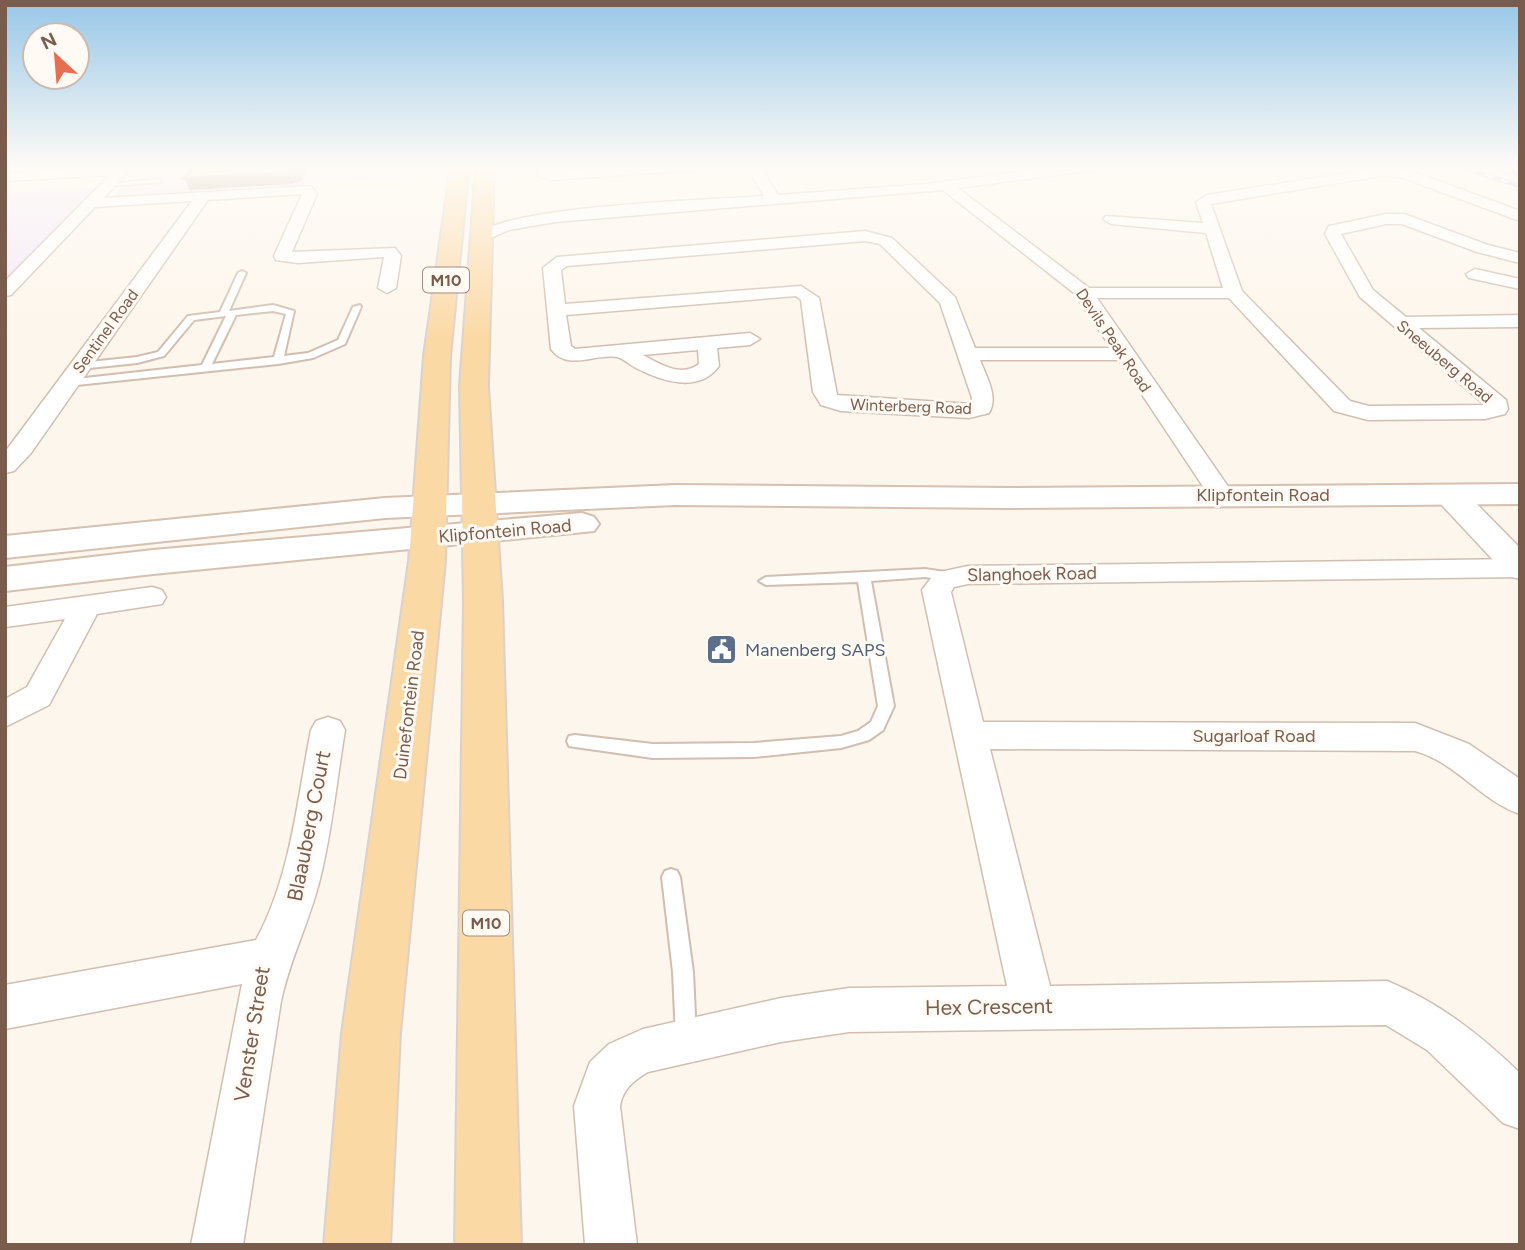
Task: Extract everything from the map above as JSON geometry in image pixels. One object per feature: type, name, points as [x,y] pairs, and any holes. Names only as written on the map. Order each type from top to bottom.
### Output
[{"type":"main road","name":"Duinefontein Road","points":[[357,1245],[371,1033],[428,522],[437,356],[453,223]]},
{"type":"main road","name":"M10","points":[[483,223],[474,386],[483,601],[488,1245]]},
{"type":"main road","name":"Klipfontein Road","points":[[5,579],[153,562],[428,522],[478,518],[1007,498],[1520,494]]},
{"type":"main road","name":"Klipfontein Road","points":[[5,547],[238,521],[428,522]]},
{"type":"street","points":[[5,291],[71,223]]},
{"type":"street","name":"Sentinel Road","points":[[5,466],[23,448],[183,223]]},
{"type":"street","points":[[295,223],[282,256],[298,258],[389,252],[393,256],[387,288]]},
{"type":"street","points":[[482,237],[505,226],[520,223]]},
{"type":"street","points":[[663,223],[669,239]]},
{"type":"street","name":"Devils Peak Road","points":[[994,223],[1084,293],[1221,495]]},
{"type":"street","points":[[1155,223],[1212,229]]},
{"type":"street","name":"Sneeuberg Road","points":[[1210,223],[1234,293],[1337,401],[1348,409],[1368,414],[1485,412],[1497,409],[1494,400],[1366,293],[1334,234],[1335,229],[1364,223]]},
{"type":"street","name":"Sneeuberg Road","points":[[1415,223],[1483,249],[1520,258]]},
{"type":"street","name":"Winterberg Road","points":[[878,237],[943,294],[969,354],[983,405],[978,409],[841,404],[829,400],[824,392],[810,298],[801,291],[785,289],[556,310],[552,268],[558,263],[669,239],[878,237]]},
{"type":"street","points":[[1475,274],[1520,284]]},
{"type":"street","points":[[1084,293],[1234,293]]},
{"type":"street","points":[[556,310],[560,345],[566,354],[750,339]]},
{"type":"street","points":[[1401,323],[1520,321]]},
{"type":"street","points":[[622,351],[662,373],[692,376],[709,366],[707,343]]},
{"type":"street","points":[[969,354],[1124,354]]},
{"type":"street","points":[[1450,495],[1520,568]]},
{"type":"street","name":"Slanghoek Road","points":[[1033,1006],[936,590],[952,577],[1118,572],[1520,568]]},
{"type":"street","points":[[5,617],[152,597]]},
{"type":"street","points":[[5,714],[38,696],[87,606]]},
{"type":"street","name":"Blaauberg Court","points":[[269,958],[290,917],[302,875],[328,730]]},
{"type":"street","name":"Sugarloaf Road","points":[[970,735],[1415,737],[1435,741],[1453,751],[1520,799]]},
{"type":"street","name":"Venster Street","points":[[5,1007],[269,958],[217,1245]]},
{"type":"street","name":"Hex Crescent","points":[[611,1245],[597,1106],[599,1087],[609,1071],[624,1059],[643,1051],[780,1020],[849,1010],[1387,1003],[1412,1012],[1454,1041],[1520,1106]]},
{"type":"lane","points":[[204,370],[242,273]]},
{"type":"lane","points":[[67,383],[204,370],[310,356],[336,346],[347,334],[357,307]]},
{"type":"lane","points":[[80,366],[153,357],[166,351],[185,321],[228,312],[290,310],[291,316],[278,361]]},
{"type":"lane","points":[[153,357],[155,374]]},
{"type":"lane","points":[[766,581],[925,573],[952,577]]},
{"type":"lane","points":[[575,741],[653,751],[729,750],[841,742],[863,736],[877,726],[886,706],[864,577]]},
{"type":"lane","points":[[671,877],[683,971],[686,1042]]},
{"type":"shaded area","points":[[5,223],[62,223],[5,280]]},
{"type":"place","name":"Manenberg SAPS","points":[[722,650]]}]
